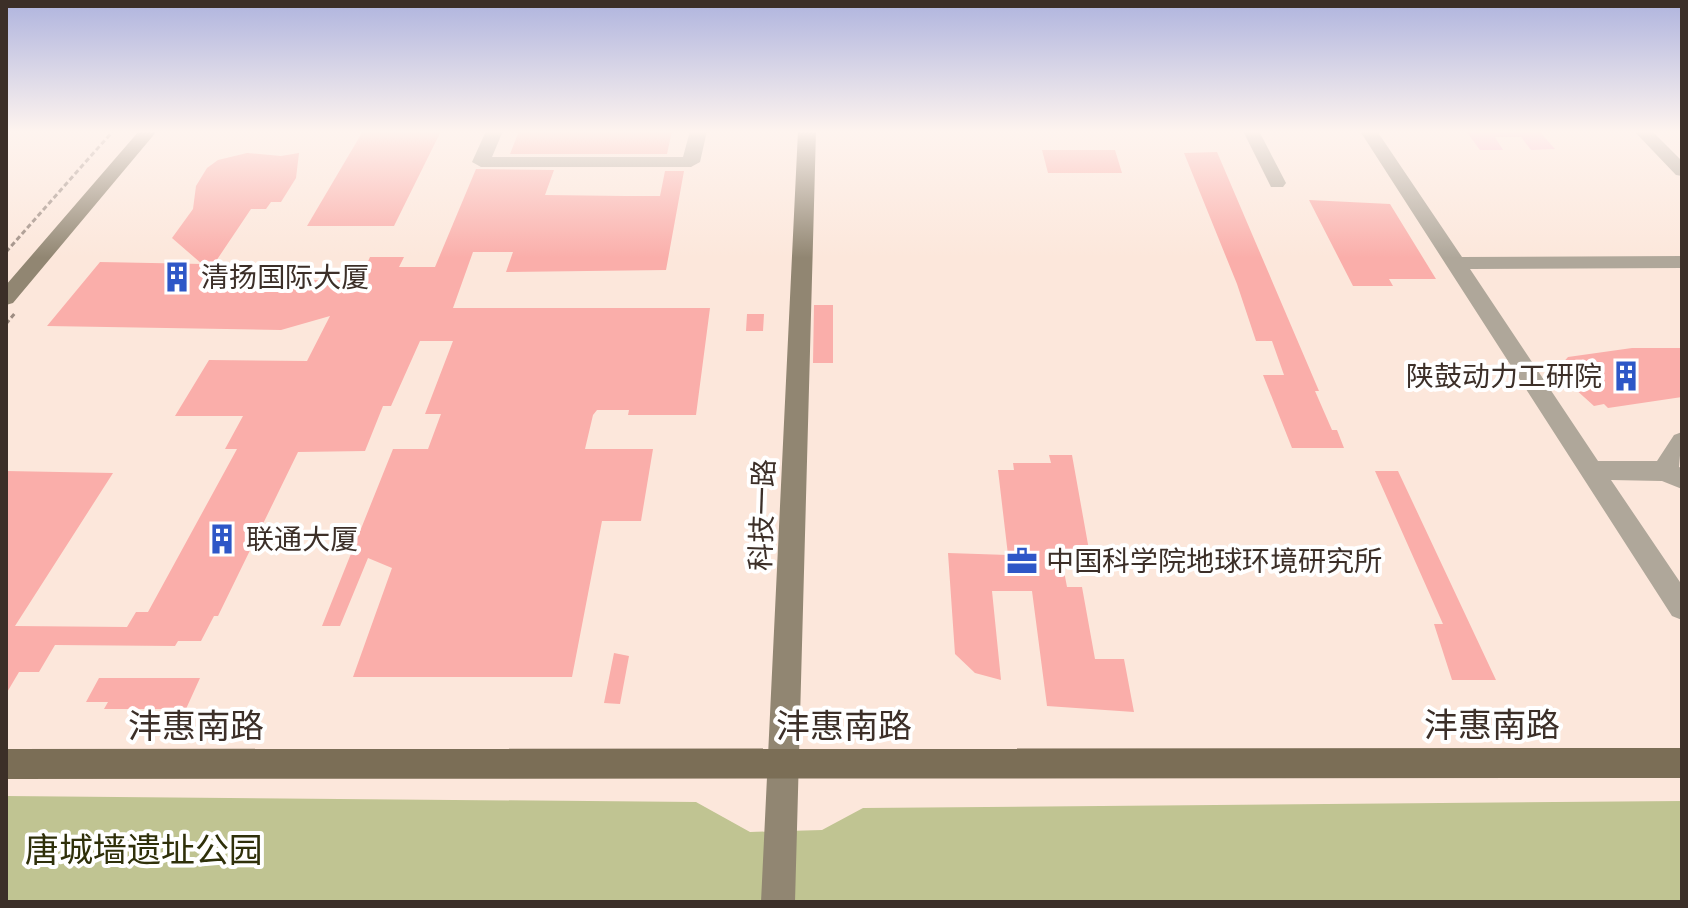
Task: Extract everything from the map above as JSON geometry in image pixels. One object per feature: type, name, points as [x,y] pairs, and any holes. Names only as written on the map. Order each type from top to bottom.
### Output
[{"type":"main road","name":"沣惠南路","points":[[10,764],[1682,763]]},
{"type":"street","points":[[6,275],[94,173]]},
{"type":"street","points":[[6,298],[112,173]]},
{"type":"street","name":"科技一路","points":[[778,902],[805,173]]},
{"type":"street","points":[[1272,173],[1277,183]]},
{"type":"street","points":[[1397,173],[1682,608]]},
{"type":"street","points":[[1457,263],[1682,262]]},
{"type":"street","points":[[1592,470],[1673,475],[1682,441]]},
{"type":"path","points":[[6,252],[76,173]]},
{"type":"green space","name":"唐城墙遗址公园","points":[[6,796],[696,802],[750,832],[822,830],[863,808],[1682,801],[1682,902],[6,902]]},
{"type":"building","points":[[204,173],[297,173],[281,202],[271,202],[266,209],[251,209],[210,270],[214,270],[212,273],[268,274],[265,280],[352,280],[370,257],[404,257],[399,267],[435,267],[474,173],[553,173],[545,195],[660,196],[665,173],[684,173],[666,270],[506,272],[513,252],[473,252],[453,308],[710,308],[696,415],[628,415],[629,410],[597,410],[593,415],[585,449],[653,449],[641,521],[602,521],[572,677],[353,677],[392,568],[368,558],[340,626],[322,626],[393,449],[428,449],[441,414],[425,414],[453,341],[420,341],[391,406],[383,406],[365,451],[298,452],[218,616],[214,616],[201,641],[178,641],[175,646],[55,645],[39,672],[19,672],[6,694],[6,471],[113,473],[15,626],[127,627],[136,612],[148,612],[237,449],[225,449],[243,416],[175,416],[209,360],[307,361],[330,316],[281,330],[47,326],[100,262],[202,264],[172,238],[193,209],[196,186]]},
{"type":"building","points":[[338,173],[420,173],[394,226],[307,226]]},
{"type":"building","points":[[1192,173],[1226,173],[1319,391],[1315,391],[1332,430],[1337,430],[1344,448],[1292,448],[1263,375],[1284,375],[1272,341],[1256,341],[1237,284]]},
{"type":"building","points":[[1309,200],[1390,204],[1436,279],[1389,279],[1393,286],[1353,286]]},
{"type":"building","points":[[814,305],[833,305],[833,363],[813,363]]},
{"type":"building","points":[[747,314],[764,314],[763,331],[746,331]]},
{"type":"building","name":"陕鼓动力工研院","points":[[1632,348],[1682,348],[1682,397],[1608,408],[1604,404],[1594,406],[1574,388],[1580,386],[1560,366],[1568,357]]},
{"type":"building","points":[[1049,455],[1072,455],[1089,550],[1060,550],[1067,587],[1082,587],[1095,659],[1124,659],[1134,712],[1047,706],[1032,591],[992,591],[1001,680],[975,673],[955,654],[948,553],[1008,555],[998,470],[1014,470],[1013,463],[1051,463]]},
{"type":"building","points":[[1375,471],[1398,471],[1496,680],[1452,680],[1434,624],[1443,624]]},
{"type":"building","points":[[614,653],[629,656],[620,704],[604,703]]},
{"type":"building","points":[[99,678],[200,678],[186,709],[104,709],[108,702],[86,702]]},
{"type":"place","name":"清扬国际大厦","points":[[177,277]]},
{"type":"place","name":"陕鼓动力工研院","points":[[1626,376]]},
{"type":"place","name":"联通大厦","points":[[222,539]]},
{"type":"place","name":"中国科学院地球环境研究所","points":[[1022,561]]}]
